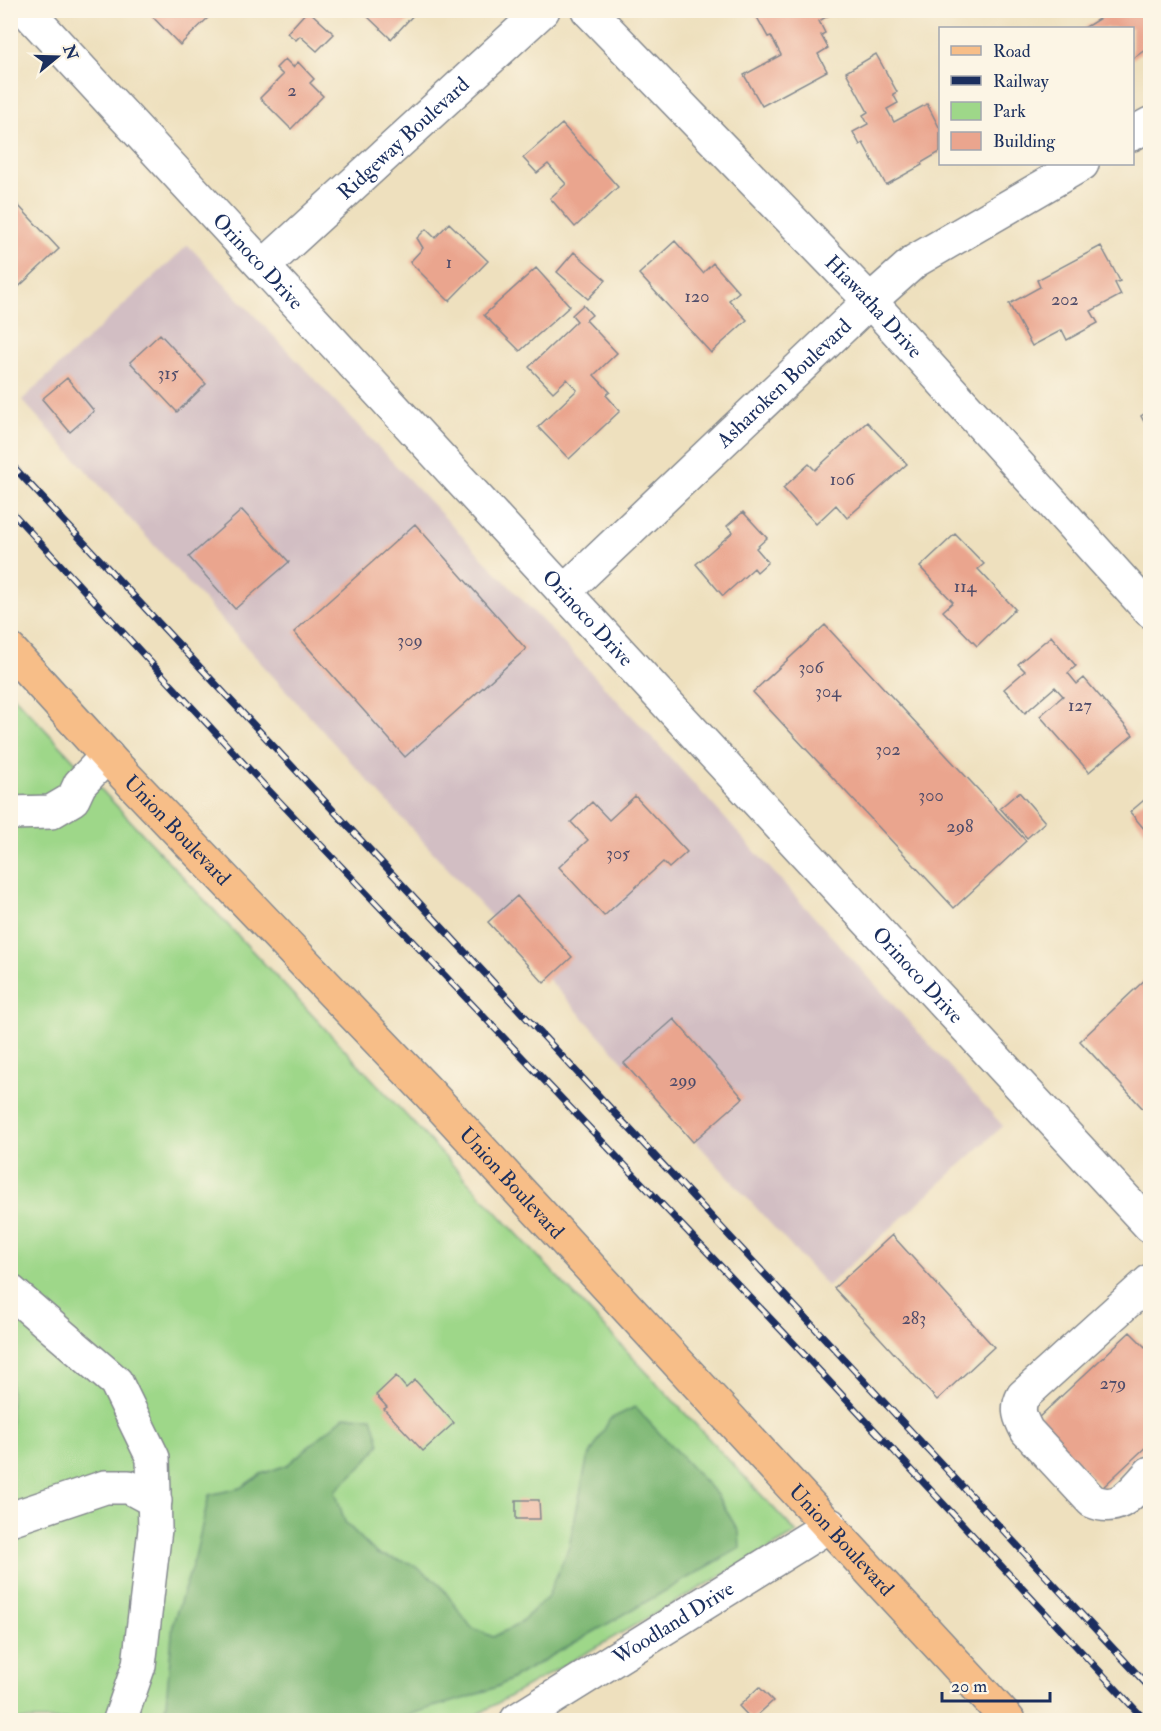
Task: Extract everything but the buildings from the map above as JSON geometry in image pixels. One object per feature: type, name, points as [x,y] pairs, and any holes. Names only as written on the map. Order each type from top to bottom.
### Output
[{"type":"main road","name":"Union Boulevard","points":[[10,650],[107,756],[428,1091],[1008,1720]]},
{"type":"street","name":"Orinoco Drive","points":[[26,10],[1150,1226]]},
{"type":"street","name":"Ridgeway Boulevard","points":[[264,266],[543,10]]},
{"type":"street","name":"Hiawatha Drive","points":[[588,10],[870,301],[1148,603]]},
{"type":"street","points":[[1134,133],[1150,124]]},
{"type":"street","name":"Asharoken Boulevard","points":[[565,591],[915,261],[1080,165]]},
{"type":"street","points":[[10,813],[51,812],[73,799],[80,784],[107,756]]},
{"type":"street","points":[[1150,1281],[1023,1396],[1018,1405],[1019,1417],[1027,1431],[1092,1501],[1101,1505],[1122,1502],[1150,1473]]},
{"type":"street","points":[[10,1292],[116,1383],[153,1458],[155,1529],[139,1665],[120,1720]]},
{"type":"street","points":[[10,1519],[105,1487],[129,1487],[154,1501]]},
{"type":"street","name":"Woodland Drive","points":[[525,1719],[830,1526]]},
{"type":"shaded area","points":[[188,245],[647,732],[1003,1126],[827,1286],[22,400]]},
{"type":"green space","points":[[10,692],[797,1533],[468,1720],[11,1720]]},
{"type":"green space","points":[[635,1407],[717,1495],[739,1532],[740,1548],[499,1686],[394,1720],[161,1720],[166,1704],[173,1623],[195,1557],[209,1495],[240,1488],[261,1474],[287,1465],[345,1416],[372,1417],[380,1444],[363,1465],[335,1491],[345,1522],[377,1554],[410,1563],[438,1582],[471,1627],[493,1637],[517,1625],[547,1598],[569,1547],[587,1460],[610,1419]]},
{"type":"railway","points":[[10,463],[1150,1688]]},
{"type":"railway","points":[[10,510],[261,782],[785,1334],[1145,1720]]}]
